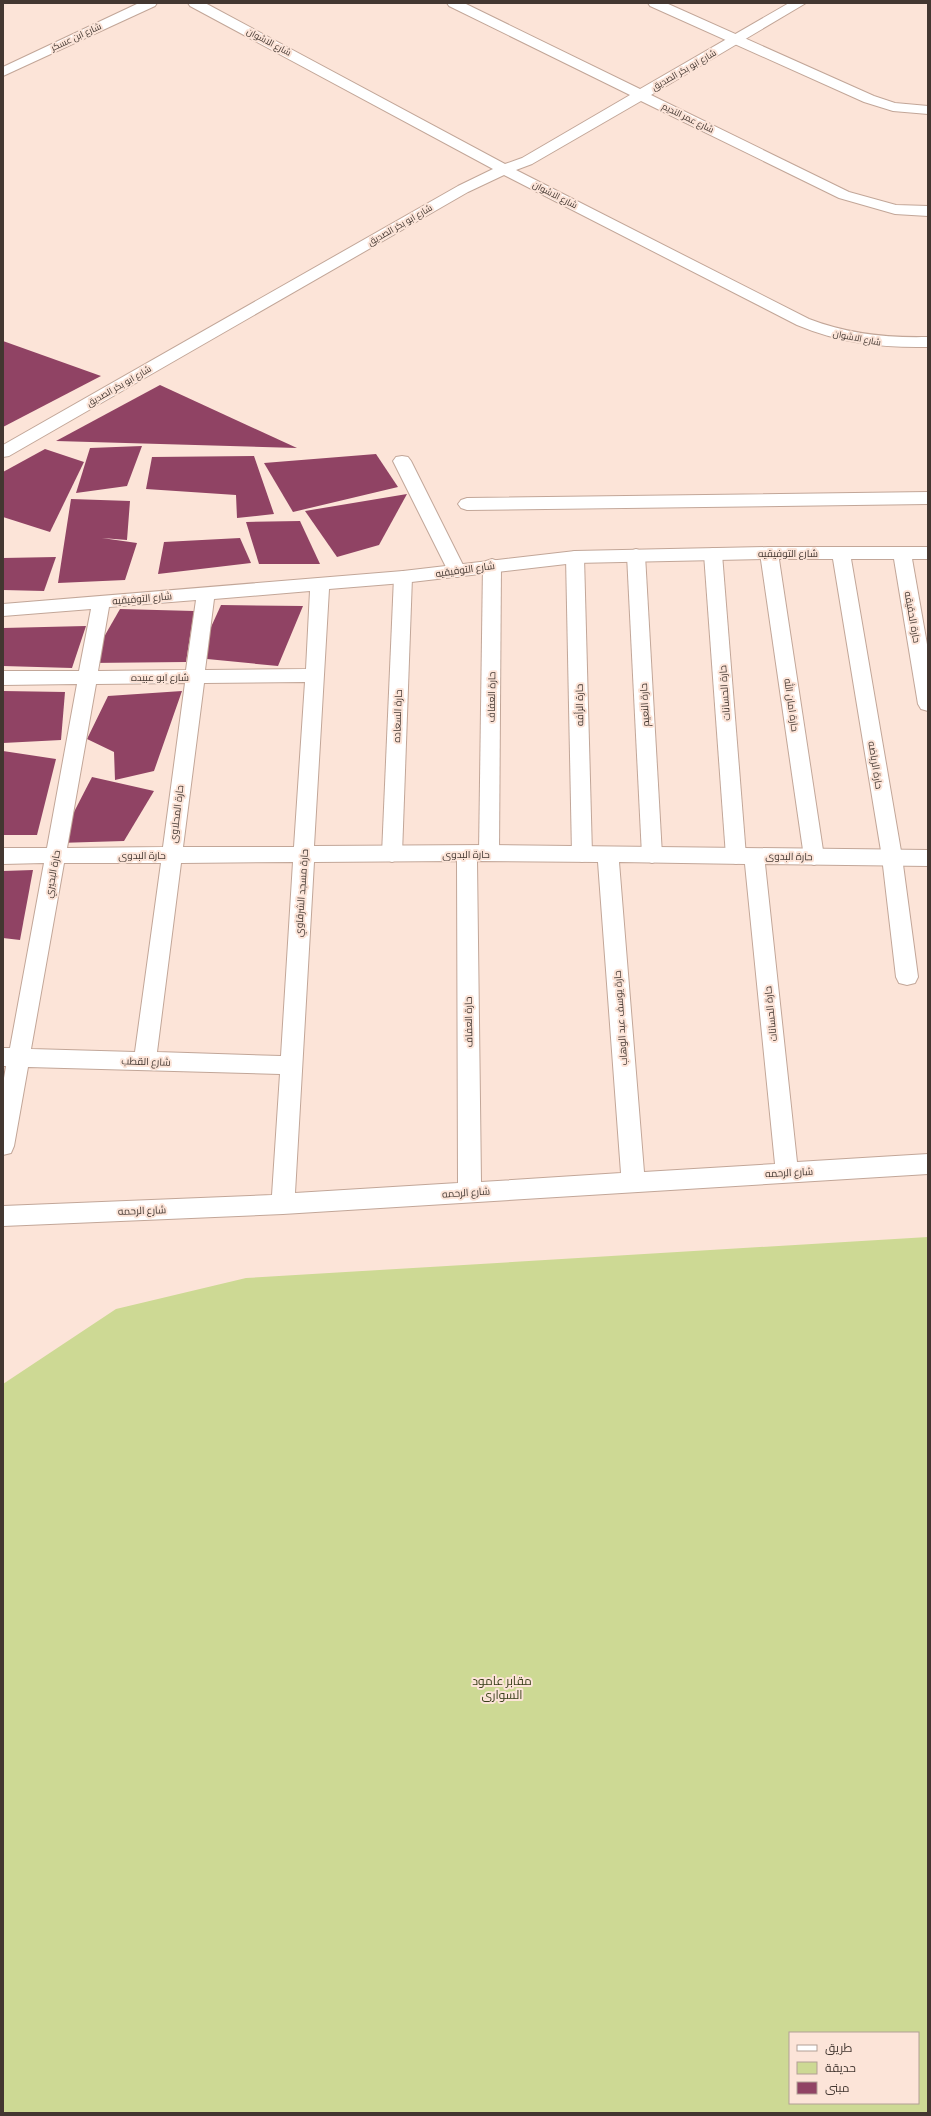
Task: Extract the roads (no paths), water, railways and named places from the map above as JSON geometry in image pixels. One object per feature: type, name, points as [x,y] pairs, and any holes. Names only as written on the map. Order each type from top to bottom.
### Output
[{"type":"street","name":"شارع ابن عسكر","points":[[3,72],[150,3]]},
{"type":"street","name":"شارع الاشوان","points":[[195,3],[504,169],[823,330],[871,342],[893,344],[928,342]]},
{"type":"street","name":"شارع عمر النديم","points":[[454,3],[844,195],[895,209],[928,211]]},
{"type":"street","points":[[655,3],[869,99],[893,107],[928,110]]},
{"type":"street","name":"شارع ابو بكر الصديق","points":[[3,452],[463,189],[504,169],[527,161],[799,3]]},
{"type":"street","points":[[402,461],[457,571]]},
{"type":"street","points":[[467,504],[928,498]]},
{"type":"street","name":"شارع التوفيقيه","points":[[3,610],[206,592],[403,577],[457,571],[492,565],[575,557],[769,553],[928,553]]},
{"type":"street","name":"حارة امان الله","points":[[769,553],[814,857]]},
{"type":"street","name":"حارة الرياضه","points":[[842,553],[892,857],[907,977]]},
{"type":"street","name":"حارة الحقيقه","points":[[902,553],[928,704]]},
{"type":"street","name":"حارة الحسانات","points":[[713,554],[745,856],[787,1172]]},
{"type":"street","name":"حارة النعيم","points":[[636,555],[652,855]]},
{"type":"street","name":"حارة الرأفه","points":[[575,557],[582,854]]},
{"type":"street","name":"حارة العفاف","points":[[489,854],[492,565]]},
{"type":"street","name":"حارة السعاده","points":[[392,854],[403,577]]},
{"type":"street","name":"حارة مسجد الشرقاوي","points":[[283,1204],[303,854],[316,676],[320,583]]},
{"type":"street","name":"حارة المحلاوى","points":[[145,1060],[206,592]]},
{"type":"street","name":"حارة البحيري","points":[[3,1146],[11,1057],[55,855],[101,602]]},
{"type":"street","name":"شارع ابو عبيده","points":[[3,678],[316,676]]},
{"type":"street","name":"حارة العفاف","points":[[467,854],[470,1191]]},
{"type":"street","name":"حارة البدوى","points":[[3,856],[582,854],[928,858]]},
{"type":"street","name":"حارة يوسف عبد الوهاب","points":[[608,855],[633,1181]]},
{"type":"street","name":"شارع القطب","points":[[11,1057],[290,1065]]},
{"type":"street","name":"شارع الرحمه","points":[[3,1216],[283,1204],[470,1191],[928,1164]]},
{"type":"park label","name":"مقابر عامود السوارى","points":[[502,1688]]}]
